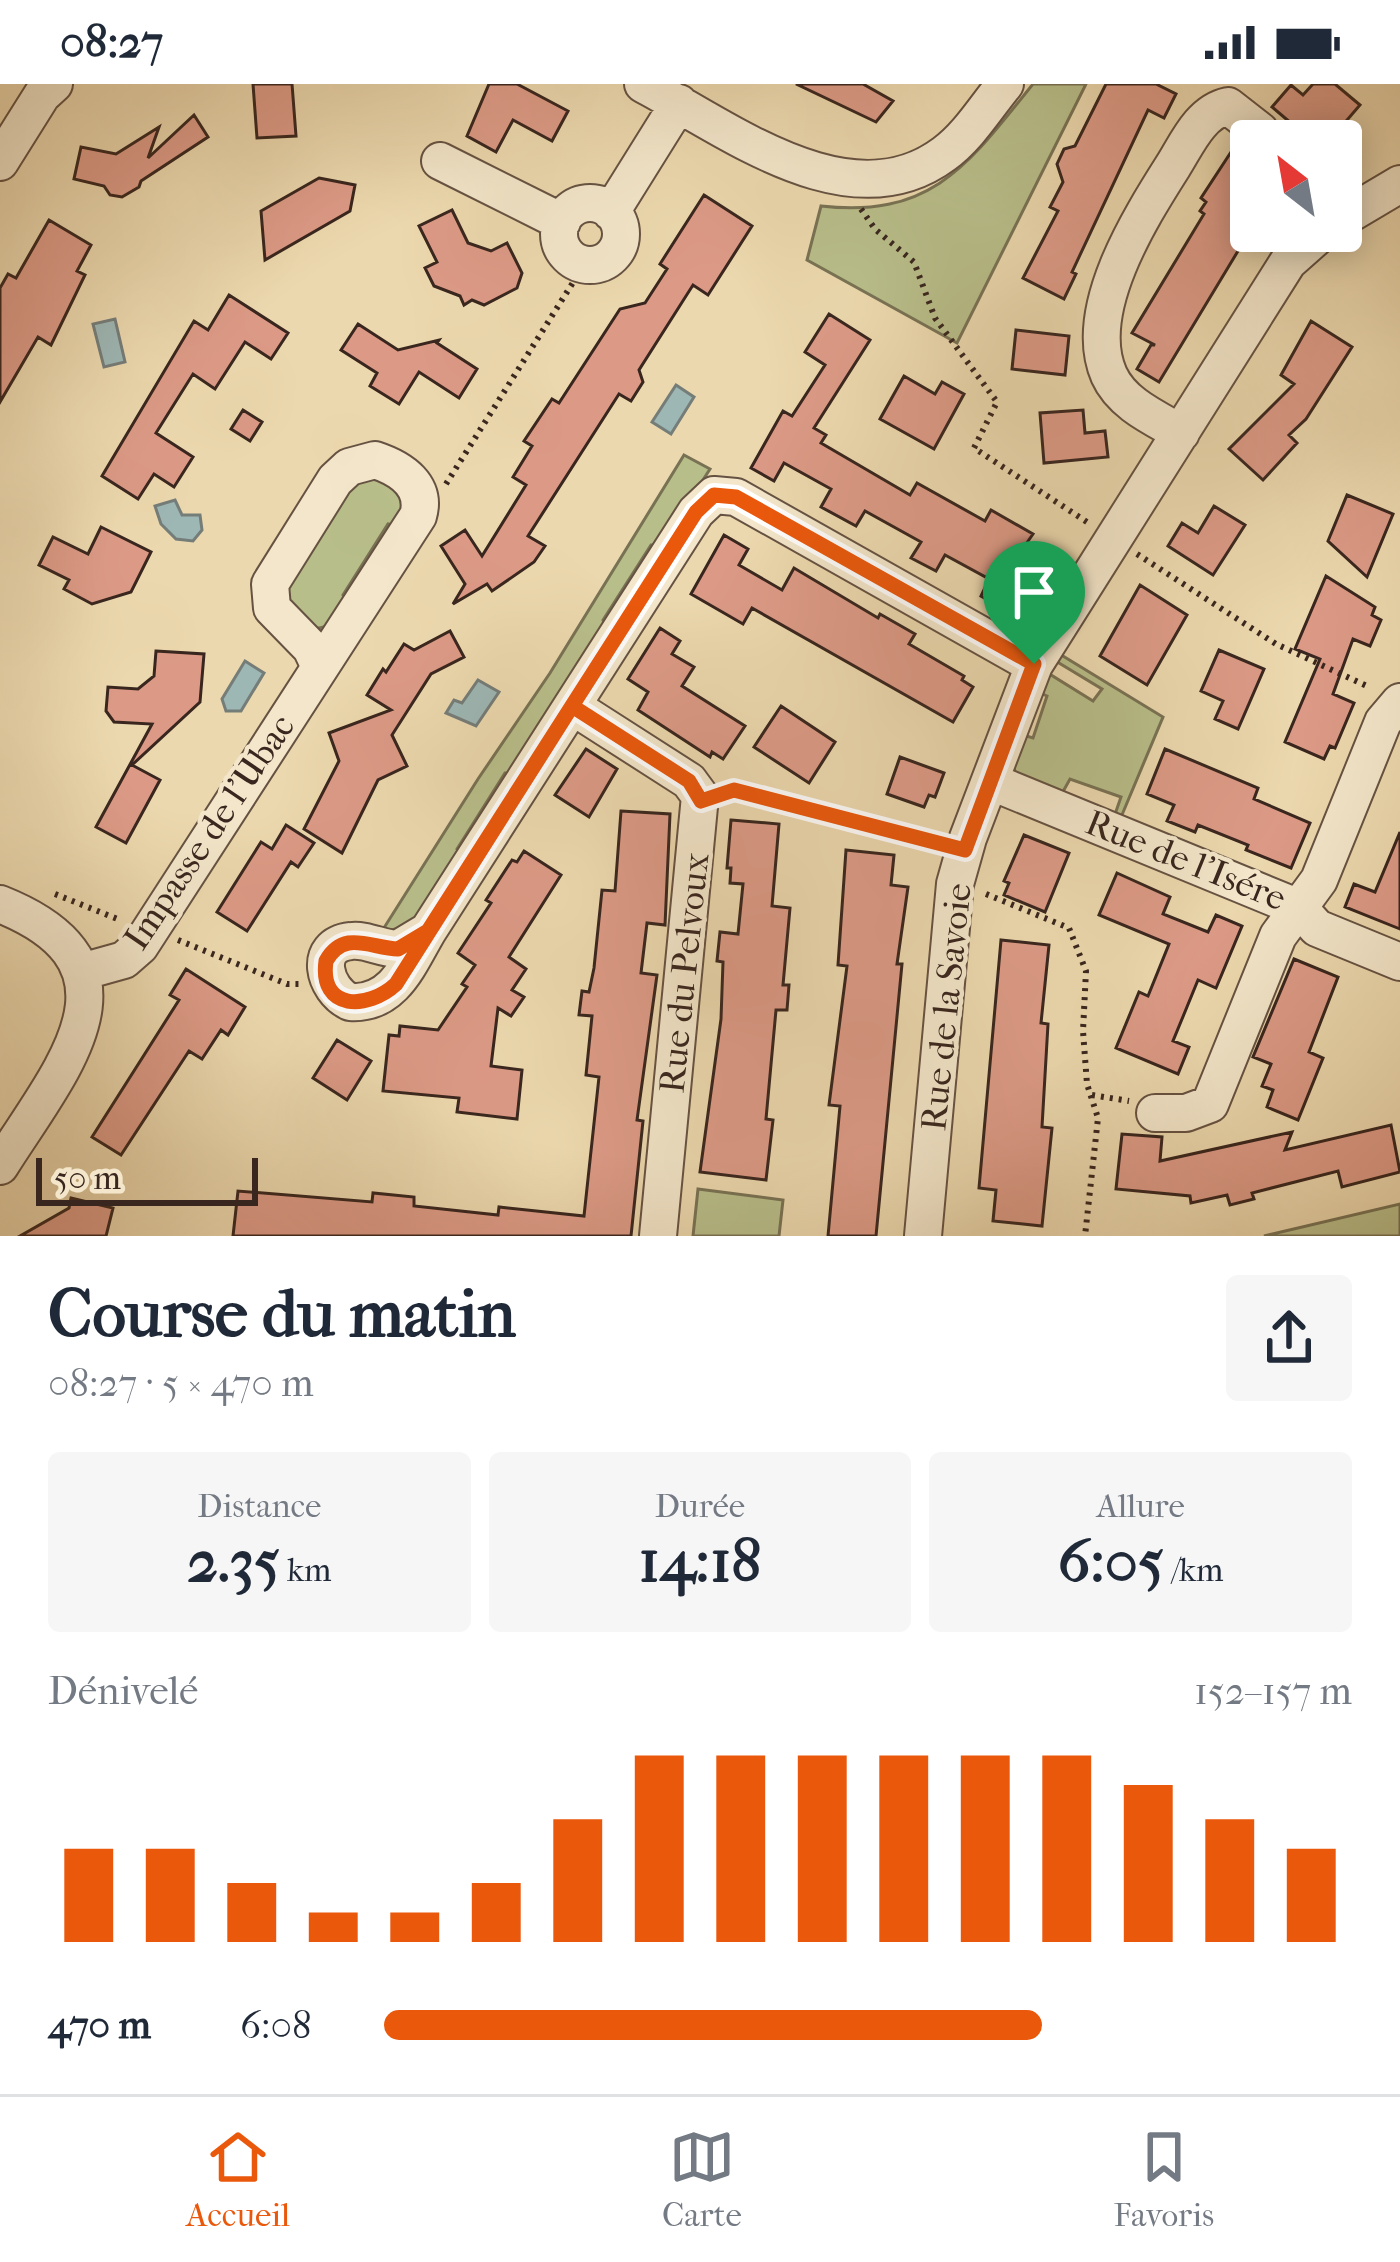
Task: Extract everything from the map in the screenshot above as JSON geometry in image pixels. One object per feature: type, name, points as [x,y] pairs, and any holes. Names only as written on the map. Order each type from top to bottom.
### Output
[{"type":"street","points":[[0,162],[42,95],[54,84]]},
{"type":"street","points":[[643,84],[814,172],[845,179],[898,176],[946,153],[1005,84]]},
{"type":"street","points":[[611,212],[680,103]]},
{"type":"street","points":[[1181,433],[1137,407],[1112,381],[1102,347],[1108,300],[1137,224],[1208,115],[1228,106],[1246,120]]},
{"type":"street","points":[[440,161],[562,223]]},
{"type":"street","points":[[1362,207],[1400,184]]},
{"type":"street","points":[[596,203],[611,212],[621,228],[616,252],[596,266],[584,265],[564,252],[559,241],[562,223],[573,208],[596,203]]},
{"type":"street","name":"Rue de la Savoie","points":[[923,1236],[960,867],[1034,664],[1288,262],[1299,252]]},
{"type":"street","points":[[320,667],[311,648],[272,608],[268,590],[274,578],[335,480],[349,467],[367,460],[384,462],[408,478],[421,495]]},
{"type":"street","points":[[428,931],[696,512],[719,494],[736,497],[1034,664]]},
{"type":"street","name":"Impasse de l'Ubac","points":[[81,972],[124,960],[140,946],[418,516],[421,495]]},
{"type":"street","name":"Rue de l'Isére","points":[[992,782],[1299,908],[1319,880],[1390,697]]},
{"type":"street","name":"Rue du Pelvoux","points":[[572,706],[689,781],[701,801],[658,1236]]},
{"type":"street","points":[[0,904],[51,930],[81,972],[85,1006],[80,1034],[0,1166]]},
{"type":"street","points":[[1155,1112],[1186,1113],[1210,1104],[1278,936],[1299,908],[1316,928],[1400,962]]},
{"type":"path","points":[[857,203],[875,229],[914,262],[935,318],[998,402],[974,448],[1276,644],[1390,697]]},
{"type":"path","points":[[421,495],[442,488],[460,468],[584,265]]},
{"type":"path","points":[[701,801],[734,790],[960,867],[1070,928],[1086,971],[1083,1031],[1088,1084],[1098,1118],[1085,1236]]},
{"type":"green space","points":[[1033,84],[1086,84],[957,343],[807,260],[821,206],[860,208],[921,194],[968,160]]},
{"type":"green space","points":[[684,455],[710,469],[661,545],[651,545],[603,620],[608,631],[516,773],[505,773],[457,849],[462,859],[419,926],[382,931],[550,673]]},
{"type":"green space","points":[[382,475],[406,503],[399,526],[388,524],[343,595],[349,605],[340,616],[326,626],[306,629],[282,598],[349,483]]},
{"type":"green space","points":[[1058,653],[1163,717],[1119,822],[1113,820],[1121,797],[1070,779],[1060,797],[1016,775],[1023,735],[1033,738],[1047,696],[1038,692],[1045,677],[1051,675],[1093,701],[1102,689],[1054,660]]},
{"type":"green space","points":[[698,1189],[783,1200],[779,1236],[693,1236]]},
{"type":"green space","points":[[1400,1204],[1400,1236],[1264,1236]]},
{"type":"water","points":[[115,319],[125,362],[104,367],[93,324]]},
{"type":"water","points":[[676,385],[694,397],[671,434],[652,422]]},
{"type":"water","points":[[175,500],[182,515],[200,515],[202,530],[193,541],[176,539],[161,524],[155,506]]},
{"type":"water","points":[[245,661],[264,673],[241,711],[226,711],[222,699]]},
{"type":"water","points":[[478,680],[499,692],[476,726],[446,713],[454,700],[462,703]]},
{"type":"building","points":[[253,84],[292,84],[296,136],[257,138]]},
{"type":"building","points":[[489,84],[517,84],[568,111],[552,141],[513,120],[496,152],[467,136]]},
{"type":"building","points":[[796,84],[863,84],[893,101],[876,122]]},
{"type":"building","points":[[1106,84],[1156,84],[1176,94],[1164,118],[1148,110],[1072,272],[1076,274],[1064,299],[1023,278],[1058,211],[1050,207],[1063,182],[1057,164],[1064,149],[1075,146]]},
{"type":"building","points":[[1313,84],[1335,84],[1360,105],[1347,120],[1287,120],[1272,107],[1291,85],[1303,95]]},
{"type":"building","points":[[194,115],[208,137],[122,197],[110,195],[104,186],[74,179],[81,147],[116,154],[159,127],[148,158]]},
{"type":"building","points":[[1230,154],[1230,252],[1237,252],[1159,382],[1137,369],[1155,345],[1132,333],[1204,214],[1200,211],[1206,202],[1201,198]]},
{"type":"building","points":[[319,178],[355,185],[350,211],[265,260],[261,211]]},
{"type":"building","points":[[704,195],[752,226],[708,295],[693,285],[639,370],[643,382],[631,401],[619,394],[528,536],[545,546],[534,562],[492,591],[487,584],[453,604],[465,584],[441,546],[465,530],[482,556],[526,485],[513,477],[532,446],[524,441],[552,399],[559,403],[620,309],[645,303],[667,269],[660,264]]},
{"type":"building","points":[[452,210],[468,243],[491,251],[507,243],[522,273],[517,288],[484,305],[472,300],[464,305],[460,296],[434,286],[425,268],[437,262],[419,226]]},
{"type":"building","points":[[49,220],[91,245],[77,271],[85,275],[51,345],[38,337],[0,402],[0,288],[8,274],[16,278]]},
{"type":"building","points":[[229,295],[288,333],[271,359],[245,342],[215,389],[193,374],[156,433],[193,457],[174,487],[154,474],[138,499],[102,476],[194,321],[208,330]]},
{"type":"building","points":[[829,314],[870,340],[814,428],[826,435],[821,443],[910,495],[917,483],[985,521],[991,510],[1033,534],[1026,544],[1038,551],[1006,610],[981,596],[989,579],[945,555],[936,571],[911,558],[921,542],[865,511],[856,526],[821,507],[831,489],[784,463],[774,481],[751,468],[783,411],[792,416],[825,365],[805,352]]},
{"type":"building","points":[[1311,321],[1352,347],[1306,419],[1289,435],[1297,443],[1263,480],[1229,449],[1294,384],[1281,375]]},
{"type":"building","points":[[358,324],[398,350],[439,340],[477,369],[459,398],[419,372],[399,404],[370,386],[377,373],[341,350]]},
{"type":"building","points":[[1016,330],[1069,336],[1065,375],[1012,369]]},
{"type":"building","points":[[904,376],[935,394],[942,382],[964,394],[934,449],[880,419]]},
{"type":"building","points":[[243,410],[262,422],[250,441],[231,429]]},
{"type":"building","points":[[1083,410],[1085,433],[1105,431],[1108,457],[1044,463],[1040,413]]},
{"type":"building","points":[[1347,495],[1393,514],[1367,577],[1328,541]]},
{"type":"building","points":[[1214,506],[1245,525],[1213,575],[1168,546],[1182,523],[1198,533]]},
{"type":"building","points":[[101,527],[151,552],[131,592],[92,604],[64,589],[69,580],[39,565],[53,537],[88,554]]},
{"type":"building","points":[[724,535],[748,549],[739,565],[782,590],[794,568],[878,618],[880,614],[915,634],[909,644],[964,676],[962,680],[973,687],[953,722],[752,608],[743,624],[691,594]]},
{"type":"building","points":[[1326,576],[1375,607],[1372,615],[1381,620],[1370,646],[1353,639],[1333,694],[1354,703],[1335,748],[1330,746],[1324,759],[1285,742],[1320,659],[1295,649]]},
{"type":"building","points":[[1140,585],[1187,615],[1147,685],[1100,656]]},
{"type":"building","points":[[660,628],[680,641],[672,654],[694,667],[682,686],[745,726],[723,759],[712,752],[710,757],[638,710],[648,692],[628,679]]},
{"type":"building","points":[[450,631],[464,657],[431,674],[392,735],[407,766],[378,780],[342,853],[304,829],[339,761],[329,733],[391,710],[367,695],[383,669],[386,672],[404,644],[414,650]]},
{"type":"building","points":[[1219,650],[1264,669],[1238,729],[1215,719],[1223,701],[1201,691]]},
{"type":"building","points":[[156,651],[204,654],[200,702],[132,765],[160,780],[126,843],[96,827],[152,724],[114,722],[106,711],[108,687],[138,689],[154,676]]},
{"type":"building","points":[[781,706],[835,742],[809,783],[754,747]]},
{"type":"building","points":[[586,749],[617,769],[589,817],[555,795]]},
{"type":"building","points":[[1165,749],[1258,788],[1254,799],[1310,823],[1291,868],[1198,825],[1195,832],[1167,821],[1174,805],[1147,794]]},
{"type":"building","points":[[900,757],[944,773],[935,797],[929,795],[924,807],[887,794]]},
{"type":"building","points":[[621,811],[670,814],[665,925],[647,923],[641,973],[657,975],[637,1120],[643,1121],[631,1236],[233,1236],[238,1191],[372,1202],[373,1193],[414,1197],[414,1206],[498,1215],[499,1207],[584,1216],[599,1077],[586,1075],[592,1016],[579,1015],[582,991],[589,992],[594,968],[602,890],[615,891]]},
{"type":"building","points":[[731,820],[779,824],[772,906],[790,908],[783,985],[789,985],[787,1010],[776,1010],[766,1180],[700,1172],[721,1019],[720,932],[738,934],[743,884],[730,883],[731,868],[727,868]]},
{"type":"building","points":[[286,825],[314,843],[298,867],[291,862],[247,931],[217,912],[261,842],[272,849]]},
{"type":"building","points":[[1400,832],[1400,929],[1345,907],[1354,884],[1375,892]]},
{"type":"building","points":[[1024,835],[1069,853],[1045,912],[1004,895],[1009,883],[1004,881]]},
{"type":"building","points":[[846,850],[894,855],[891,885],[908,887],[897,964],[902,964],[876,1236],[828,1236],[840,1106],[829,1105],[847,966],[838,965]]},
{"type":"building","points":[[524,851],[561,875],[509,957],[526,969],[512,990],[524,997],[511,1016],[498,1008],[491,1066],[522,1070],[517,1119],[457,1112],[459,1098],[383,1091],[389,1035],[399,1036],[400,1026],[438,1030],[467,987],[462,984],[475,965],[458,953],[491,903],[486,900],[512,860],[517,862]]},
{"type":"building","points":[[1117,873],[1170,897],[1163,914],[1208,932],[1216,915],[1242,926],[1216,988],[1198,980],[1173,1041],[1189,1047],[1178,1074],[1116,1048],[1139,992],[1148,996],[1169,944],[1099,915]]},
{"type":"building","points":[[1001,940],[1049,945],[1041,1023],[1048,1024],[1042,1127],[1052,1128],[1042,1226],[993,1221],[996,1190],[979,1188]]},
{"type":"building","points":[[1294,959],[1338,977],[1309,1052],[1323,1058],[1298,1120],[1267,1107],[1273,1090],[1262,1086],[1271,1064],[1253,1057]]},
{"type":"building","points":[[186,969],[245,1007],[228,1035],[221,1030],[202,1059],[189,1051],[121,1155],[92,1137],[179,1000],[170,995]]},
{"type":"building","points":[[337,1040],[371,1061],[347,1100],[313,1078]]},
{"type":"building","points":[[1391,1125],[1400,1172],[1342,1187],[1338,1171],[1252,1193],[1254,1199],[1230,1205],[1227,1195],[1191,1203],[1190,1196],[1116,1189],[1122,1134],[1162,1137],[1160,1161],[1292,1132],[1285,1150]]},
{"type":"building","points":[[71,1198],[113,1208],[106,1236],[20,1236],[69,1208]]},
{"type":"route","points":[[714,495],[736,497],[1034,664],[965,850],[734,790],[701,801],[689,781],[572,706],[396,984],[372,1001],[357,1003],[336,995],[328,982],[326,961],[344,942],[357,940],[398,949],[428,931],[696,512],[714,495]]}]
